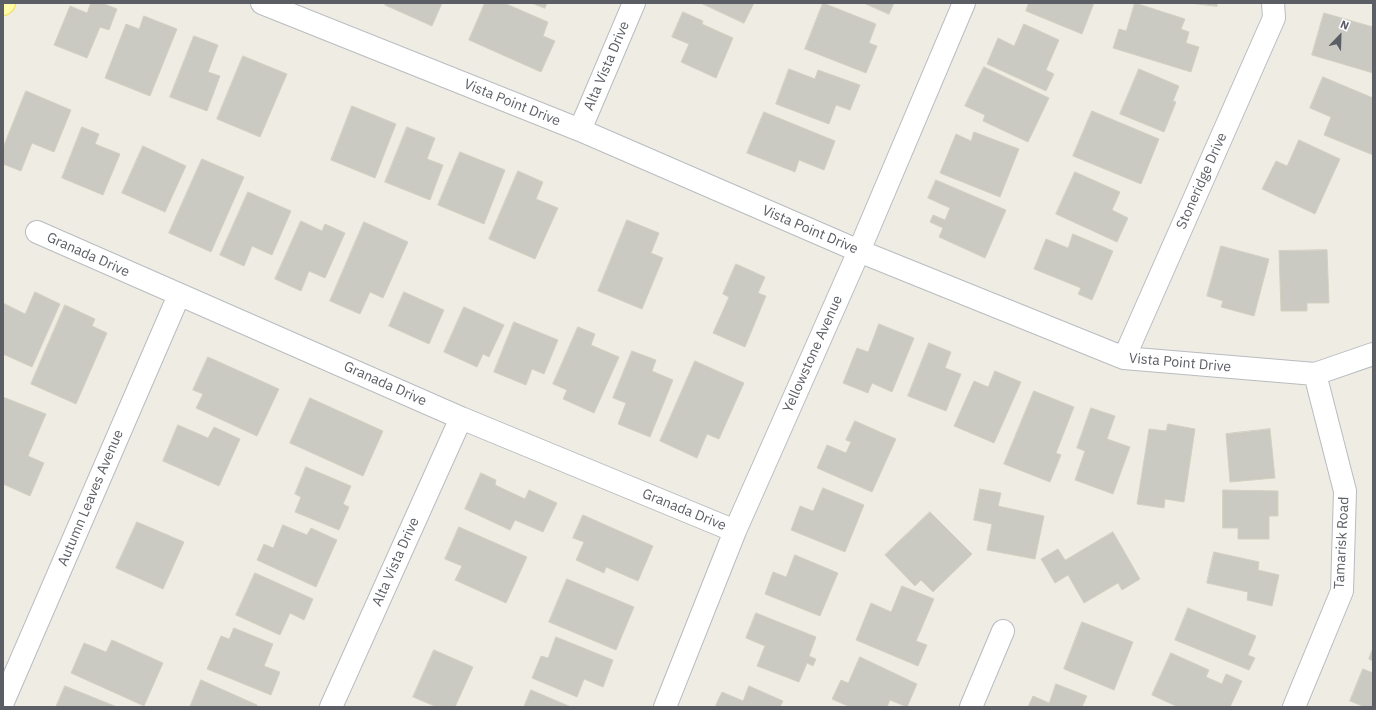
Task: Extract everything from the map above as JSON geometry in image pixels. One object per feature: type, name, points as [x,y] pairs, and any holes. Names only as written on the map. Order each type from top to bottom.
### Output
[{"type":"street","name":"Vista Point Drive","points":[[262,3],[296,9],[859,251],[1124,358],[1315,374],[1373,354]]},
{"type":"street","name":"Alta Vista Drive","points":[[580,130],[634,3]]},
{"type":"street","name":"Yellowstone Avenue","points":[[665,707],[735,531],[859,251],[964,3]]},
{"type":"street","name":"Stoneridge Drive","points":[[1124,358],[1274,18],[1273,3]]},
{"type":"street","name":"Granada Drive","points":[[37,232],[461,418],[735,531]]},
{"type":"street","name":"Autumn Leaves Avenue","points":[[3,702],[179,294]]},
{"type":"street","name":"Tamarisk Road","points":[[1294,707],[1342,590],[1345,491],[1315,374]]},
{"type":"street","name":"Alta Vista Drive","points":[[331,707],[461,418]]},
{"type":"street","points":[[971,707],[1003,632]]},
{"type":"building","points":[[91,3],[102,3],[117,9],[109,30],[100,27],[87,58],[54,45],[70,6],[87,13]]},
{"type":"building","points":[[386,3],[442,3],[432,26],[385,5]]},
{"type":"building","points":[[485,3],[504,3],[548,22],[543,36],[555,41],[541,72],[469,40]]},
{"type":"building","points":[[532,3],[547,3],[545,8]]},
{"type":"building","points":[[701,3],[754,3],[744,23]]},
{"type":"building","points":[[823,3],[876,24],[869,43],[877,46],[866,73],[805,49]]},
{"type":"building","points":[[864,3],[894,3],[889,14]]},
{"type":"building","points":[[1029,3],[1094,3],[1082,34],[1026,11]]},
{"type":"building","points":[[1135,3],[1185,19],[1181,29],[1189,32],[1186,43],[1199,47],[1191,72],[1113,48],[1119,29],[1126,31]]},
{"type":"building","points":[[1190,3],[1217,3],[1217,6]]},
{"type":"building","points":[[683,12],[703,21],[702,24],[733,38],[716,78],[681,62],[689,44],[672,37]]},
{"type":"building","points":[[1324,13],[1373,27],[1373,73],[1312,55]]},
{"type":"building","points":[[144,16],[177,29],[150,96],[105,78],[126,24],[139,29]]},
{"type":"building","points":[[1024,24],[1059,40],[1046,70],[1054,74],[1046,91],[987,64],[998,38],[1014,46]]},
{"type":"building","points":[[194,36],[218,45],[208,72],[220,76],[207,111],[170,97]]},
{"type":"building","points":[[243,56],[287,74],[260,137],[217,119]]},
{"type":"building","points":[[984,67],[1049,98],[1028,142],[983,121],[985,115],[965,106]]},
{"type":"building","points":[[789,69],[815,79],[818,70],[860,85],[850,110],[836,105],[829,124],[776,104]]},
{"type":"building","points":[[1139,69],[1179,86],[1173,101],[1176,102],[1164,132],[1120,114]]},
{"type":"building","points":[[1323,77],[1373,98],[1373,155],[1324,135],[1331,117],[1310,108]]},
{"type":"building","points":[[26,91],[71,110],[54,152],[32,143],[21,171],[3,164],[3,148]]},
{"type":"building","points":[[352,106],[396,124],[375,178],[331,160]]},
{"type":"building","points":[[1092,111],[1159,139],[1141,184],[1073,156]]},
{"type":"building","points":[[764,112],[835,141],[824,170],[799,160],[795,172],[747,153]]},
{"type":"building","points":[[82,127],[99,134],[95,144],[120,154],[103,195],[62,178]]},
{"type":"building","points":[[407,127],[435,138],[427,159],[443,165],[430,200],[385,182]]},
{"type":"building","points":[[974,132],[1019,149],[1000,197],[940,173],[956,134],[971,141]]},
{"type":"building","points":[[1299,140],[1340,159],[1315,214],[1262,189],[1276,161],[1287,166]]},
{"type":"building","points":[[143,146],[186,166],[165,212],[122,193]]},
{"type":"building","points":[[460,152],[505,170],[484,224],[438,205]]},
{"type":"building","points":[[202,159],[244,177],[211,252],[169,233]]},
{"type":"building","points":[[518,171],[543,182],[536,199],[558,208],[535,259],[489,239]]},
{"type":"building","points":[[1075,172],[1120,192],[1112,210],[1128,218],[1117,242],[1056,214]]},
{"type":"building","points":[[936,180],[1006,210],[985,258],[939,237],[943,228],[930,222],[933,215],[945,220],[950,208],[928,198]]},
{"type":"building","points":[[248,192],[291,211],[272,255],[252,246],[244,266],[220,255]]},
{"type":"building","points":[[627,220],[659,233],[651,253],[663,258],[642,309],[598,291]]},
{"type":"building","points":[[301,221],[322,231],[325,224],[345,233],[325,278],[309,271],[301,291],[275,279]]},
{"type":"building","points":[[364,222],[408,242],[383,298],[370,292],[360,314],[330,301]]},
{"type":"building","points":[[1073,234],[1113,251],[1092,300],[1078,294],[1081,288],[1034,269],[1046,239],[1068,248]]},
{"type":"building","points":[[1221,246],[1269,259],[1254,316],[1221,307],[1223,301],[1207,296]]},
{"type":"building","points":[[1327,250],[1329,303],[1307,303],[1307,311],[1281,311],[1279,251]]},
{"type":"building","points":[[736,264],[765,277],[758,293],[766,296],[745,347],[713,333],[729,297],[723,294]]},
{"type":"building","points":[[35,292],[60,304],[32,367],[3,354],[3,303],[25,314]]},
{"type":"building","points":[[404,292],[444,310],[429,344],[389,326]]},
{"type":"building","points":[[65,305],[95,319],[92,326],[107,333],[76,404],[31,384]]},
{"type":"building","points":[[464,307],[504,325],[489,357],[483,354],[477,367],[444,352]]},
{"type":"building","points":[[514,322],[558,340],[544,374],[532,369],[526,385],[494,372]]},
{"type":"building","points":[[879,324],[914,338],[892,392],[872,383],[868,393],[843,383],[857,348],[868,352]]},
{"type":"building","points":[[578,327],[595,334],[591,345],[619,357],[594,413],[563,399],[567,390],[553,384]]},
{"type":"building","points":[[929,343],[951,352],[945,368],[961,374],[946,411],[908,396]]},
{"type":"building","points":[[632,351],[656,360],[652,371],[673,380],[650,437],[618,424],[626,403],[613,398]]},
{"type":"building","points":[[208,357],[279,389],[257,436],[196,408],[203,394],[193,390]]},
{"type":"building","points":[[695,361],[744,383],[719,439],[707,434],[697,458],[660,441]]},
{"type":"building","points":[[995,371],[1021,382],[994,443],[954,426],[974,381],[988,387]]},
{"type":"building","points":[[1034,391],[1074,407],[1056,453],[1061,455],[1050,482],[1004,464]]},
{"type":"building","points":[[3,397],[46,414],[28,456],[44,463],[30,496],[3,484]]},
{"type":"building","points":[[310,398],[383,431],[363,476],[290,443]]},
{"type":"building","points":[[1091,408],[1115,416],[1107,439],[1130,447],[1113,494],[1075,480],[1085,451],[1077,448]]},
{"type":"building","points":[[855,421],[896,439],[872,492],[817,468],[827,445],[846,453],[851,442],[846,440]]},
{"type":"building","points":[[1168,424],[1195,429],[1184,502],[1165,499],[1164,508],[1137,504],[1149,429],[1166,431]]},
{"type":"building","points":[[178,425],[208,438],[214,427],[240,439],[219,486],[163,461]]},
{"type":"building","points":[[1270,429],[1275,478],[1230,482],[1226,434]]},
{"type":"building","points":[[306,467],[351,486],[343,504],[349,507],[339,530],[295,512],[301,497],[295,494]]},
{"type":"building","points":[[481,473],[496,480],[495,485],[525,499],[529,490],[557,503],[543,532],[515,520],[510,530],[465,509]]},
{"type":"building","points":[[823,488],[864,505],[845,552],[791,530],[800,506],[813,511]]},
{"type":"building","points":[[980,489],[1001,493],[998,506],[1044,516],[1035,559],[987,550],[992,524],[974,520]]},
{"type":"building","points":[[1223,490],[1278,491],[1278,516],[1269,516],[1269,539],[1238,539],[1238,528],[1223,528]]},
{"type":"building","points":[[930,512],[972,554],[933,592],[921,580],[915,586],[885,555]]},
{"type":"building","points":[[583,515],[653,546],[638,581],[606,567],[604,573],[576,560],[584,542],[573,538]]},
{"type":"building","points":[[137,522],[184,542],[163,589],[116,568]]},
{"type":"building","points":[[283,525],[307,535],[311,528],[337,540],[316,587],[257,560],[264,544],[273,548]]},
{"type":"building","points":[[459,527],[527,557],[506,603],[455,580],[462,566],[445,559]]},
{"type":"building","points":[[1113,532],[1140,579],[1122,590],[1118,583],[1084,603],[1068,575],[1055,583],[1041,559],[1058,549],[1065,560]]},
{"type":"building","points":[[1214,552],[1259,562],[1258,570],[1279,575],[1272,606],[1247,600],[1248,592],[1207,583]]},
{"type":"building","points":[[795,555],[838,573],[820,616],[765,594],[773,572],[786,577]]},
{"type":"building","points":[[255,573],[313,599],[304,620],[290,613],[280,635],[236,615]]},
{"type":"building","points":[[567,579],[634,607],[616,650],[549,622]]},
{"type":"building","points":[[902,586],[934,599],[916,641],[927,645],[918,666],[856,640],[871,603],[891,612]]},
{"type":"building","points":[[1188,608],[1256,636],[1248,655],[1255,658],[1249,670],[1175,640]]},
{"type":"building","points":[[756,613],[816,637],[809,656],[816,659],[813,666],[807,663],[799,682],[757,666],[765,646],[746,638]]},
{"type":"building","points":[[1082,622],[1133,642],[1114,690],[1064,669]]},
{"type":"building","points":[[234,628],[273,644],[264,666],[280,672],[271,695],[207,669],[221,636],[229,639]]},
{"type":"building","points":[[556,637],[613,660],[603,687],[584,679],[577,697],[532,678],[541,656],[548,658]]},
{"type":"building","points":[[112,640],[163,663],[144,706],[71,673],[84,643],[106,652]]},
{"type":"building","points":[[1373,648],[1373,661],[1369,659]]},
{"type":"building","points":[[434,650],[473,667],[455,707],[437,707],[413,697]]},
{"type":"building","points":[[1171,653],[1209,670],[1206,677],[1222,684],[1226,674],[1242,681],[1230,707],[1178,707],[1152,695]]},
{"type":"building","points":[[860,657],[917,684],[907,707],[890,700],[887,707],[850,707],[832,699],[841,680],[848,683]]},
{"type":"building","points":[[1363,669],[1373,673],[1373,707],[1365,707],[1350,701]]},
{"type":"building","points":[[201,680],[257,705],[257,707],[190,707]]},
{"type":"building","points":[[1056,684],[1087,696],[1082,707],[1028,707],[1033,696],[1049,703]]},
{"type":"building","points":[[65,686],[117,707],[56,707]]},
{"type":"building","points":[[749,686],[783,701],[780,707],[715,707],[722,692],[743,701]]},
{"type":"building","points":[[531,690],[571,707],[524,707]]}]
